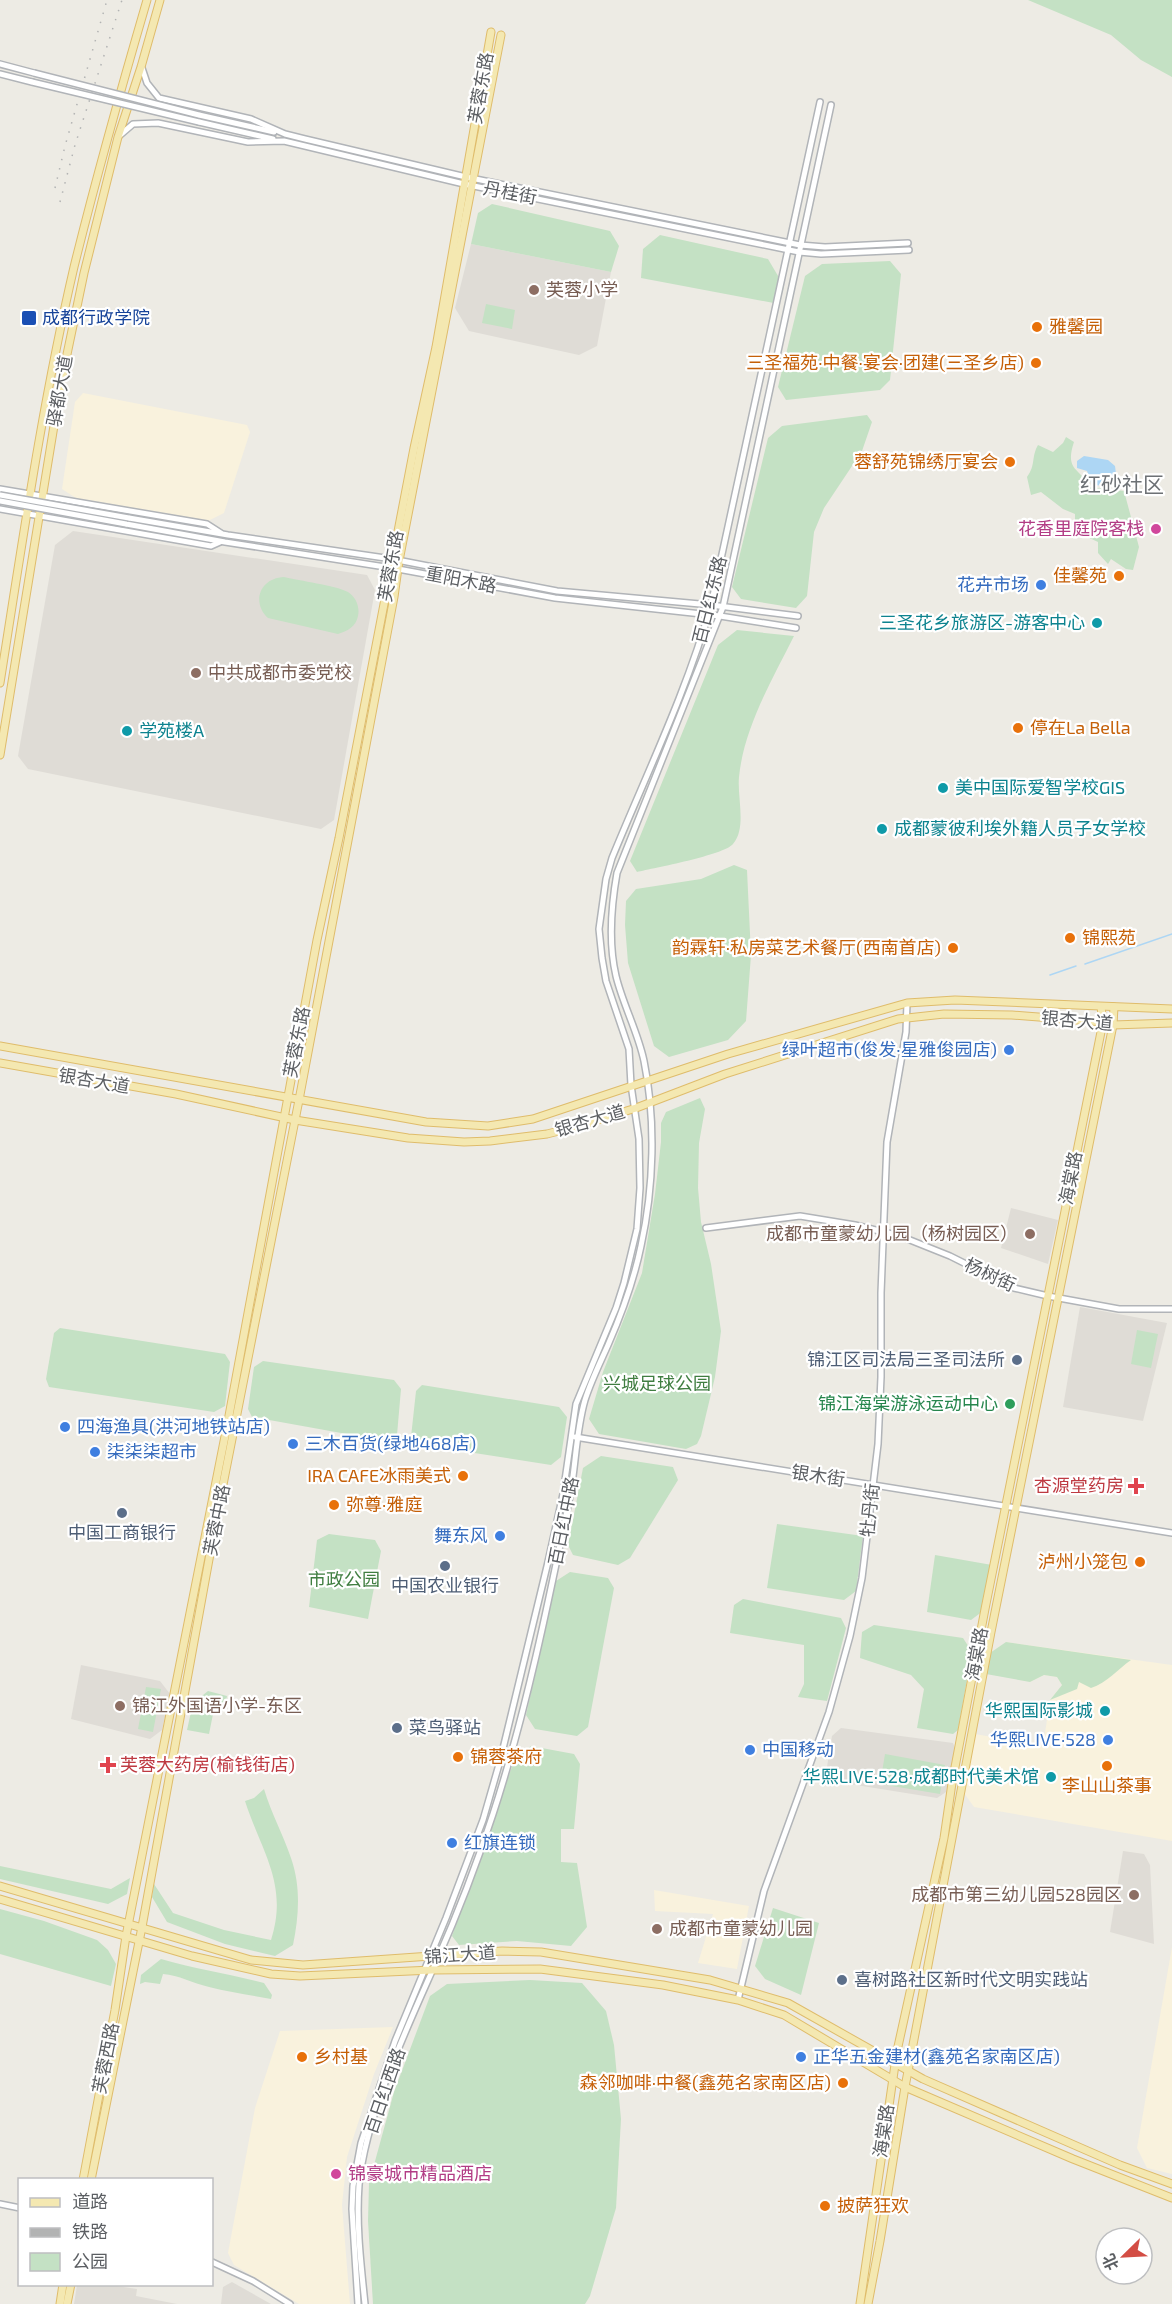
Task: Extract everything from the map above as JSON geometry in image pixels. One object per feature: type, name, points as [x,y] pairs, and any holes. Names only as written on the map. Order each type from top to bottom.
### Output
[{"type":"main road","name":"驿都大道","points":[[0,683],[30,494],[74,268],[147,0]]},
{"type":"main road","name":"驿都大道","points":[[0,755],[60,383],[84,273],[118,137],[160,0]]},
{"type":"main road","name":"芙蓉东路","points":[[469,181],[491,33]]},
{"type":"main road","name":"芙蓉东路","points":[[299,1100],[436,347],[501,35]]},
{"type":"main road","name":"芙蓉东路","points":[[286,1098],[395,564]]},
{"type":"main road","name":"银杏大道","points":[[0,1046],[426,1122],[488,1126],[533,1119],[568,1109],[631,1085],[728,1054],[907,1003],[955,1000],[1172,1008]]},
{"type":"main road","name":"海棠路","points":[[860,2304],[895,2063],[944,1838],[952,1783],[1103,1022],[1101,1007]]},
{"type":"main road","name":"海棠路","points":[[868,2304],[908,2071],[1113,1025],[1113,1007]]},
{"type":"main road","name":"银杏大道","points":[[0,1063],[176,1094],[295,1120],[436,1141],[490,1141],[547,1134],[636,1108],[736,1070],[884,1022],[907,1018],[944,1014],[1012,1015],[1103,1022],[1113,1025],[1172,1023]]},
{"type":"main road","name":"芙蓉中路","points":[[126,1936],[228,1421],[286,1098]]},
{"type":"main road","name":"芙蓉中路","points":[[139,1940],[214,1532],[299,1100]]},
{"type":"main road","name":"锦江大道","points":[[0,1886],[251,1960],[276,1964],[335,1964],[502,1951],[541,1952],[699,1978],[741,1988],[788,2003],[908,2071],[997,2113],[1120,2165],[1172,2184]]},
{"type":"main road","name":"锦江大道","points":[[0,1899],[192,1956],[271,1974],[300,1976],[432,1970],[540,1969],[663,1985],[738,2000],[784,2015],[905,2087],[1073,2159],[1172,2198]]},
{"type":"main road","name":"芙蓉西路","points":[[83,2178],[115,2010],[126,1936]]},
{"type":"main road","name":"芙蓉西路","points":[[91,2178],[139,1940]]},
{"type":"main road","points":[[1073,2159],[1078,2147]]},
{"type":"main road","points":[[60,2304],[63,2286]]},
{"type":"main road","points":[[67,2304],[71,2286]]},
{"type":"street","points":[[0,64],[199,115],[285,134]]},
{"type":"street","name":"丹桂街","points":[[141,67],[147,83],[159,98],[251,119],[285,134],[469,181]]},
{"type":"street","points":[[0,74],[284,141]]},
{"type":"street","name":"百日红东路","points":[[631,1085],[629,1049],[606,981],[602,958],[599,928],[606,879],[702,638],[819,102]]},
{"type":"street","name":"百日红东路","points":[[646,1080],[641,1045],[616,976],[611,938],[612,904],[617,873],[723,607],[831,105]]},
{"type":"street","name":"丹桂街","points":[[118,137],[133,123],[158,123],[248,142],[284,141],[788,246],[825,247],[908,243]]},
{"type":"street","name":"丹桂街","points":[[788,246],[799,252],[821,254],[909,250]]},
{"type":"street","points":[[0,489],[207,524],[222,534]]},
{"type":"street","points":[[0,495],[128,521]]},
{"type":"street","points":[[0,501],[128,521]]},
{"type":"street","points":[[0,509],[211,546],[222,542]]},
{"type":"street","name":"重阳木路","points":[[128,521],[222,534],[557,591],[711,605],[798,616]]},
{"type":"street","name":"重阳木路","points":[[128,521],[222,542],[395,564],[555,598],[720,616],[796,628]]},
{"type":"street","name":"牡丹街","points":[[738,2000],[764,1891],[829,1712],[850,1636],[862,1578],[878,1444],[881,1377],[880,1293],[887,1142],[907,1018],[907,1003]]},
{"type":"street","name":"百日红中路","points":[[429,1957],[483,1820],[500,1761],[575,1437],[585,1401],[625,1302],[641,1246],[650,1190],[651,1141],[646,1080]]},
{"type":"street","name":"百日红中路","points":[[439,1956],[493,1814],[510,1754],[552,1582],[571,1490],[576,1404],[616,1308],[637,1229],[640,1188],[639,1139],[631,1085]]},
{"type":"street","name":"杨树街","points":[[706,1228],[800,1216],[900,1236],[951,1256],[1014,1288],[1119,1309],[1172,1309]]},
{"type":"street","name":"银木街","points":[[575,1437],[1172,1533]]},
{"type":"street","name":"百日红西路","points":[[365,2304],[358,2209],[362,2164],[378,2108],[395,2061],[439,1956]]},
{"type":"street","name":"百日红西路","points":[[358,2304],[352,2209],[356,2162],[372,2106],[395,2041],[429,1957]]},
{"type":"street","points":[[0,2204],[18,2208]]},
{"type":"street","points":[[213,2262],[253,2281],[290,2304]]},
{"type":"shaded area","name":"芙蓉小学","points":[[471,244],[611,272],[597,346],[579,355],[469,331],[455,308]]},
{"type":"shaded area","points":[[83,393],[247,425],[250,432],[224,513],[208,521],[79,500],[62,489],[75,402]]},
{"type":"shaded area","name":"中共成都市委党校","points":[[73,531],[367,575],[375,590],[334,820],[321,829],[28,769],[18,756],[55,545]]},
{"type":"shaded area","name":"成都市童蒙幼儿园（杨树园区）","points":[[1011,1208],[1058,1220],[1048,1264],[1001,1248]]},
{"type":"shaded area","points":[[1080,1307],[1167,1323],[1143,1421],[1063,1407]]},
{"type":"shaded area","name":"华熙LIVE·528","points":[[1006,1642],[1172,1665],[1172,1841],[974,1807],[964,1793],[975,1734],[1043,1746],[1050,1700],[1062,1685],[1057,1677],[1044,1675],[1030,1682]]},
{"type":"shaded area","name":"锦江外国语小学-东区","points":[[81,1665],[160,1681],[170,1694],[162,1730],[150,1739],[71,1719]]},
{"type":"shaded area","points":[[841,1728],[953,1743],[955,1748],[946,1792],[937,1798],[831,1781],[826,1773],[832,1736]]},
{"type":"shaded area","name":"成都市第三幼儿园528园区","points":[[1123,1851],[1144,1854],[1150,1865],[1154,1944],[1110,1932]]},
{"type":"shaded area","points":[[654,1890],[749,1906],[737,1969],[698,1963],[713,1914],[655,1911]]},
{"type":"shaded area","points":[[1172,1947],[1172,2174],[1147,2168],[1137,2148]]},
{"type":"shaded area","points":[[393,2027],[374,2074],[347,2157],[342,2205],[350,2304],[299,2304],[234,2265],[228,2253],[255,2108],[280,2031]]},
{"type":"shaded area","points":[[232,2282],[271,2304],[221,2304],[223,2287]]},
{"type":"shaded area","points":[[77,2286],[117,2286],[137,2289],[136,2296],[177,2304],[74,2304]]},
{"type":"green space","points":[[1028,0],[1172,0],[1172,77],[1141,60],[1111,35]]},
{"type":"green space","points":[[492,204],[610,231],[619,246],[611,272],[471,244],[478,213]]},
{"type":"green space","points":[[660,235],[768,259],[784,286],[779,304],[641,278],[643,249]]},
{"type":"green space","points":[[890,261],[901,274],[890,380],[880,390],[786,400],[778,387],[805,276],[822,264]]},
{"type":"green space","points":[[486,304],[515,310],[512,329],[482,323]]},
{"type":"green space","points":[[867,415],[872,422],[862,451],[824,508],[814,532],[807,596],[796,608],[741,599],[732,587],[768,438],[782,426]]},
{"type":"green space","points":[[1066,437],[1074,442],[1071,452],[1072,464],[1089,487],[1124,491],[1139,547],[1133,570],[1126,569],[1111,559],[1108,564],[1098,553],[1098,542],[1081,534],[1075,526],[1075,514],[1063,509],[1041,492],[1031,495],[1027,477],[1032,469],[1038,445],[1053,452]]},
{"type":"green space","points":[[284,577],[348,592],[358,606],[358,616],[353,626],[338,634],[268,618],[260,605],[261,592],[269,582]]},
{"type":"green space","points":[[737,630],[794,636],[760,704],[747,740],[739,777],[740,830],[733,844],[727,848],[688,861],[637,872],[630,861],[718,645]]},
{"type":"green space","points":[[734,865],[747,870],[751,955],[746,1021],[728,1040],[669,1057],[654,1046],[628,963],[626,901],[636,889],[701,879]]},
{"type":"green space","name":"兴城足球公园","points":[[700,1098],[705,1109],[699,1143],[698,1188],[701,1222],[711,1264],[721,1331],[715,1377],[701,1436],[697,1444],[686,1449],[599,1434],[589,1419],[603,1372],[642,1273],[655,1194],[661,1123],[666,1112]]},
{"type":"green space","points":[[60,1328],[225,1354],[230,1362],[225,1406],[214,1412],[49,1387],[46,1379],[54,1333]]},
{"type":"green space","points":[[1137,1330],[1158,1334],[1151,1368],[1131,1364]]},
{"type":"green space","points":[[263,1361],[394,1380],[401,1389],[397,1435],[391,1442],[252,1417],[248,1409],[254,1367]]},
{"type":"green space","points":[[422,1385],[559,1407],[567,1417],[561,1457],[551,1465],[416,1444],[411,1437],[416,1391]]},
{"type":"green space","points":[[601,1456],[673,1467],[678,1480],[630,1558],[618,1565],[573,1555],[568,1545],[583,1468]]},
{"type":"green space","points":[[777,1524],[863,1536],[856,1591],[844,1600],[767,1588]]},
{"type":"green space","name":"市政公园","points":[[329,1534],[375,1540],[381,1551],[368,1619],[309,1607],[317,1540]]},
{"type":"green space","points":[[935,1555],[992,1565],[983,1611],[971,1620],[927,1612]]},
{"type":"green space","points":[[570,1572],[608,1578],[614,1588],[588,1727],[577,1736],[535,1729],[526,1715],[556,1581]]},
{"type":"green space","points":[[743,1599],[841,1618],[846,1628],[827,1701],[798,1697],[804,1684],[804,1645],[730,1633],[734,1605]]},
{"type":"green space","points":[[874,1625],[963,1638],[972,1652],[958,1730],[953,1734],[917,1728],[924,1689],[911,1675],[860,1658],[862,1632]]},
{"type":"green space","points":[[1006,1642],[1131,1660],[1097,1686],[1091,1688],[1079,1682],[1077,1689],[1050,1700],[1062,1685],[1057,1677],[1044,1675],[1030,1682],[986,1674],[990,1653]]},
{"type":"green space","points":[[146,1687],[161,1689],[153,1732],[138,1729]]},
{"type":"green space","points":[[208,1691],[227,1696],[224,1711],[214,1709],[209,1734],[187,1730],[193,1703]]},
{"type":"green space","points":[[531,1746],[574,1754],[580,1764],[574,1829],[561,1829],[561,1862],[577,1863],[587,1927],[571,1946],[517,1941],[459,1945],[452,1936],[515,1758]]},
{"type":"green space","points":[[885,1754],[945,1765],[940,1794],[880,1784]]},
{"type":"green space","points":[[264,1789],[291,1858],[298,1890],[297,1923],[293,1945],[275,1956],[225,1944],[167,1922],[152,1897],[154,1884],[173,1913],[224,1930],[271,1940],[276,1920],[275,1885],[271,1868],[245,1801],[254,1798]]},
{"type":"green space","points":[[0,1866],[111,1889],[130,1878],[127,1894],[108,1904],[0,1879]]},
{"type":"green space","points":[[773,1908],[819,1923],[801,1995],[765,1979],[755,1966]]},
{"type":"green space","points":[[0,1909],[44,1921],[97,1940],[108,1950],[116,1964],[111,1986],[0,1954]]},
{"type":"green space","points":[[161,1959],[264,1983],[272,1995],[271,1999],[217,1989],[163,1974],[160,1984],[145,1982],[140,1984],[141,1975]]},
{"type":"green space","points":[[530,1980],[582,1983],[606,2011],[614,2045],[621,2119],[616,2208],[590,2296],[585,2304],[373,2304],[368,2221],[369,2183],[394,2092],[430,1996],[447,1984]]},
{"type":"water","points":[[1084,456],[1108,460],[1115,466],[1117,482],[1111,486],[1092,485],[1087,471],[1077,468],[1077,461]]},
{"type":"waterway","points":[[1085,964],[1172,934]]},
{"type":"waterway","points":[[1050,975],[1076,966]]},
{"type":"railway","points":[[55,188],[107,0]]},
{"type":"railway","points":[[60,202],[75,145],[122,0]]},
{"type":"place","name":"芙蓉小学","points":[[534,290]]},
{"type":"place","name":"成都行政学院","points":[[29,318]]},
{"type":"place","name":"雅馨园","points":[[1037,327]]},
{"type":"place","name":"三圣福苑·中餐·宴会·团建(三圣乡店)","points":[[1036,363]]},
{"type":"place","name":"蓉舒苑锦绣厅宴会","points":[[1010,462]]},
{"type":"place","name":"花香里庭院客栈","points":[[1156,529]]},
{"type":"place","name":"佳馨苑","points":[[1119,576]]},
{"type":"place","name":"花卉市场","points":[[1041,585]]},
{"type":"place","name":"三圣花乡旅游区-游客中心","points":[[1097,623]]},
{"type":"place","name":"中共成都市委党校","points":[[196,673]]},
{"type":"place","name":"停在La Bella","points":[[1018,728]]},
{"type":"place","name":"学苑楼A","points":[[127,731]]},
{"type":"place","name":"美中国际爱智学校GIS","points":[[943,788]]},
{"type":"place","name":"成都蒙彼利埃外籍人员子女学校","points":[[882,829]]},
{"type":"place","name":"锦熙苑","points":[[1070,938]]},
{"type":"place","name":"韵霖轩·私房菜艺术餐厅(西南首店)","points":[[953,948]]},
{"type":"place","name":"绿叶超市(俊发·星雅俊园店)","points":[[1009,1050]]},
{"type":"place","name":"成都市童蒙幼儿园（杨树园区）","points":[[1030,1234]]},
{"type":"place","name":"锦江区司法局三圣司法所","points":[[1017,1360]]},
{"type":"place","name":"锦江海棠游泳运动中心","points":[[1010,1404]]},
{"type":"place","name":"四海渔具(洪河地铁站店)","points":[[65,1427]]},
{"type":"place","name":"三木百货(绿地468店)","points":[[293,1444]]},
{"type":"place","name":"柒柒柒超市","points":[[95,1452]]},
{"type":"place","name":"IRA CAFE冰雨美式","points":[[463,1476]]},
{"type":"place","name":"杏源堂药房","points":[[1136,1486]]},
{"type":"place","name":"弥尊·雅庭","points":[[334,1505]]},
{"type":"place","name":"中国工商银行","points":[[122,1513]]},
{"type":"place","name":"舞东风","points":[[500,1536]]},
{"type":"place","name":"泸州小笼包","points":[[1140,1562]]},
{"type":"place","name":"中国农业银行","points":[[445,1566]]},
{"type":"place","name":"锦江外国语小学-东区","points":[[120,1706]]},
{"type":"place","name":"华熙国际影城","points":[[1105,1711]]},
{"type":"place","name":"菜鸟驿站","points":[[397,1728]]},
{"type":"place","name":"华熙LIVE·528","points":[[1108,1740]]},
{"type":"place","name":"中国移动","points":[[750,1750]]},
{"type":"place","name":"锦蓉茶府","points":[[458,1757]]},
{"type":"place","name":"芙蓉大药房(榆钱街店)","points":[[108,1765]]},
{"type":"place","name":"李山山茶事","points":[[1107,1766]]},
{"type":"place","name":"华熙LIVE·528·成都时代美术馆","points":[[1051,1777]]},
{"type":"place","name":"红旗连锁","points":[[452,1843]]},
{"type":"place","name":"成都市第三幼儿园528园区","points":[[1134,1895]]},
{"type":"place","name":"成都市童蒙幼儿园","points":[[657,1929]]},
{"type":"place","name":"喜树路社区新时代文明实践站","points":[[842,1980]]},
{"type":"place","name":"乡村基","points":[[302,2057]]},
{"type":"place","name":"正华五金建材(鑫苑名家南区店)","points":[[801,2057]]},
{"type":"place","name":"森邻咖啡·中餐(鑫苑名家南区店)","points":[[843,2083]]},
{"type":"place","name":"锦豪城市精品酒店","points":[[336,2174]]},
{"type":"place","name":"披萨狂欢","points":[[825,2206]]},
{"type":"district","name":"红砂社区","points":[[1122,485]]}]
